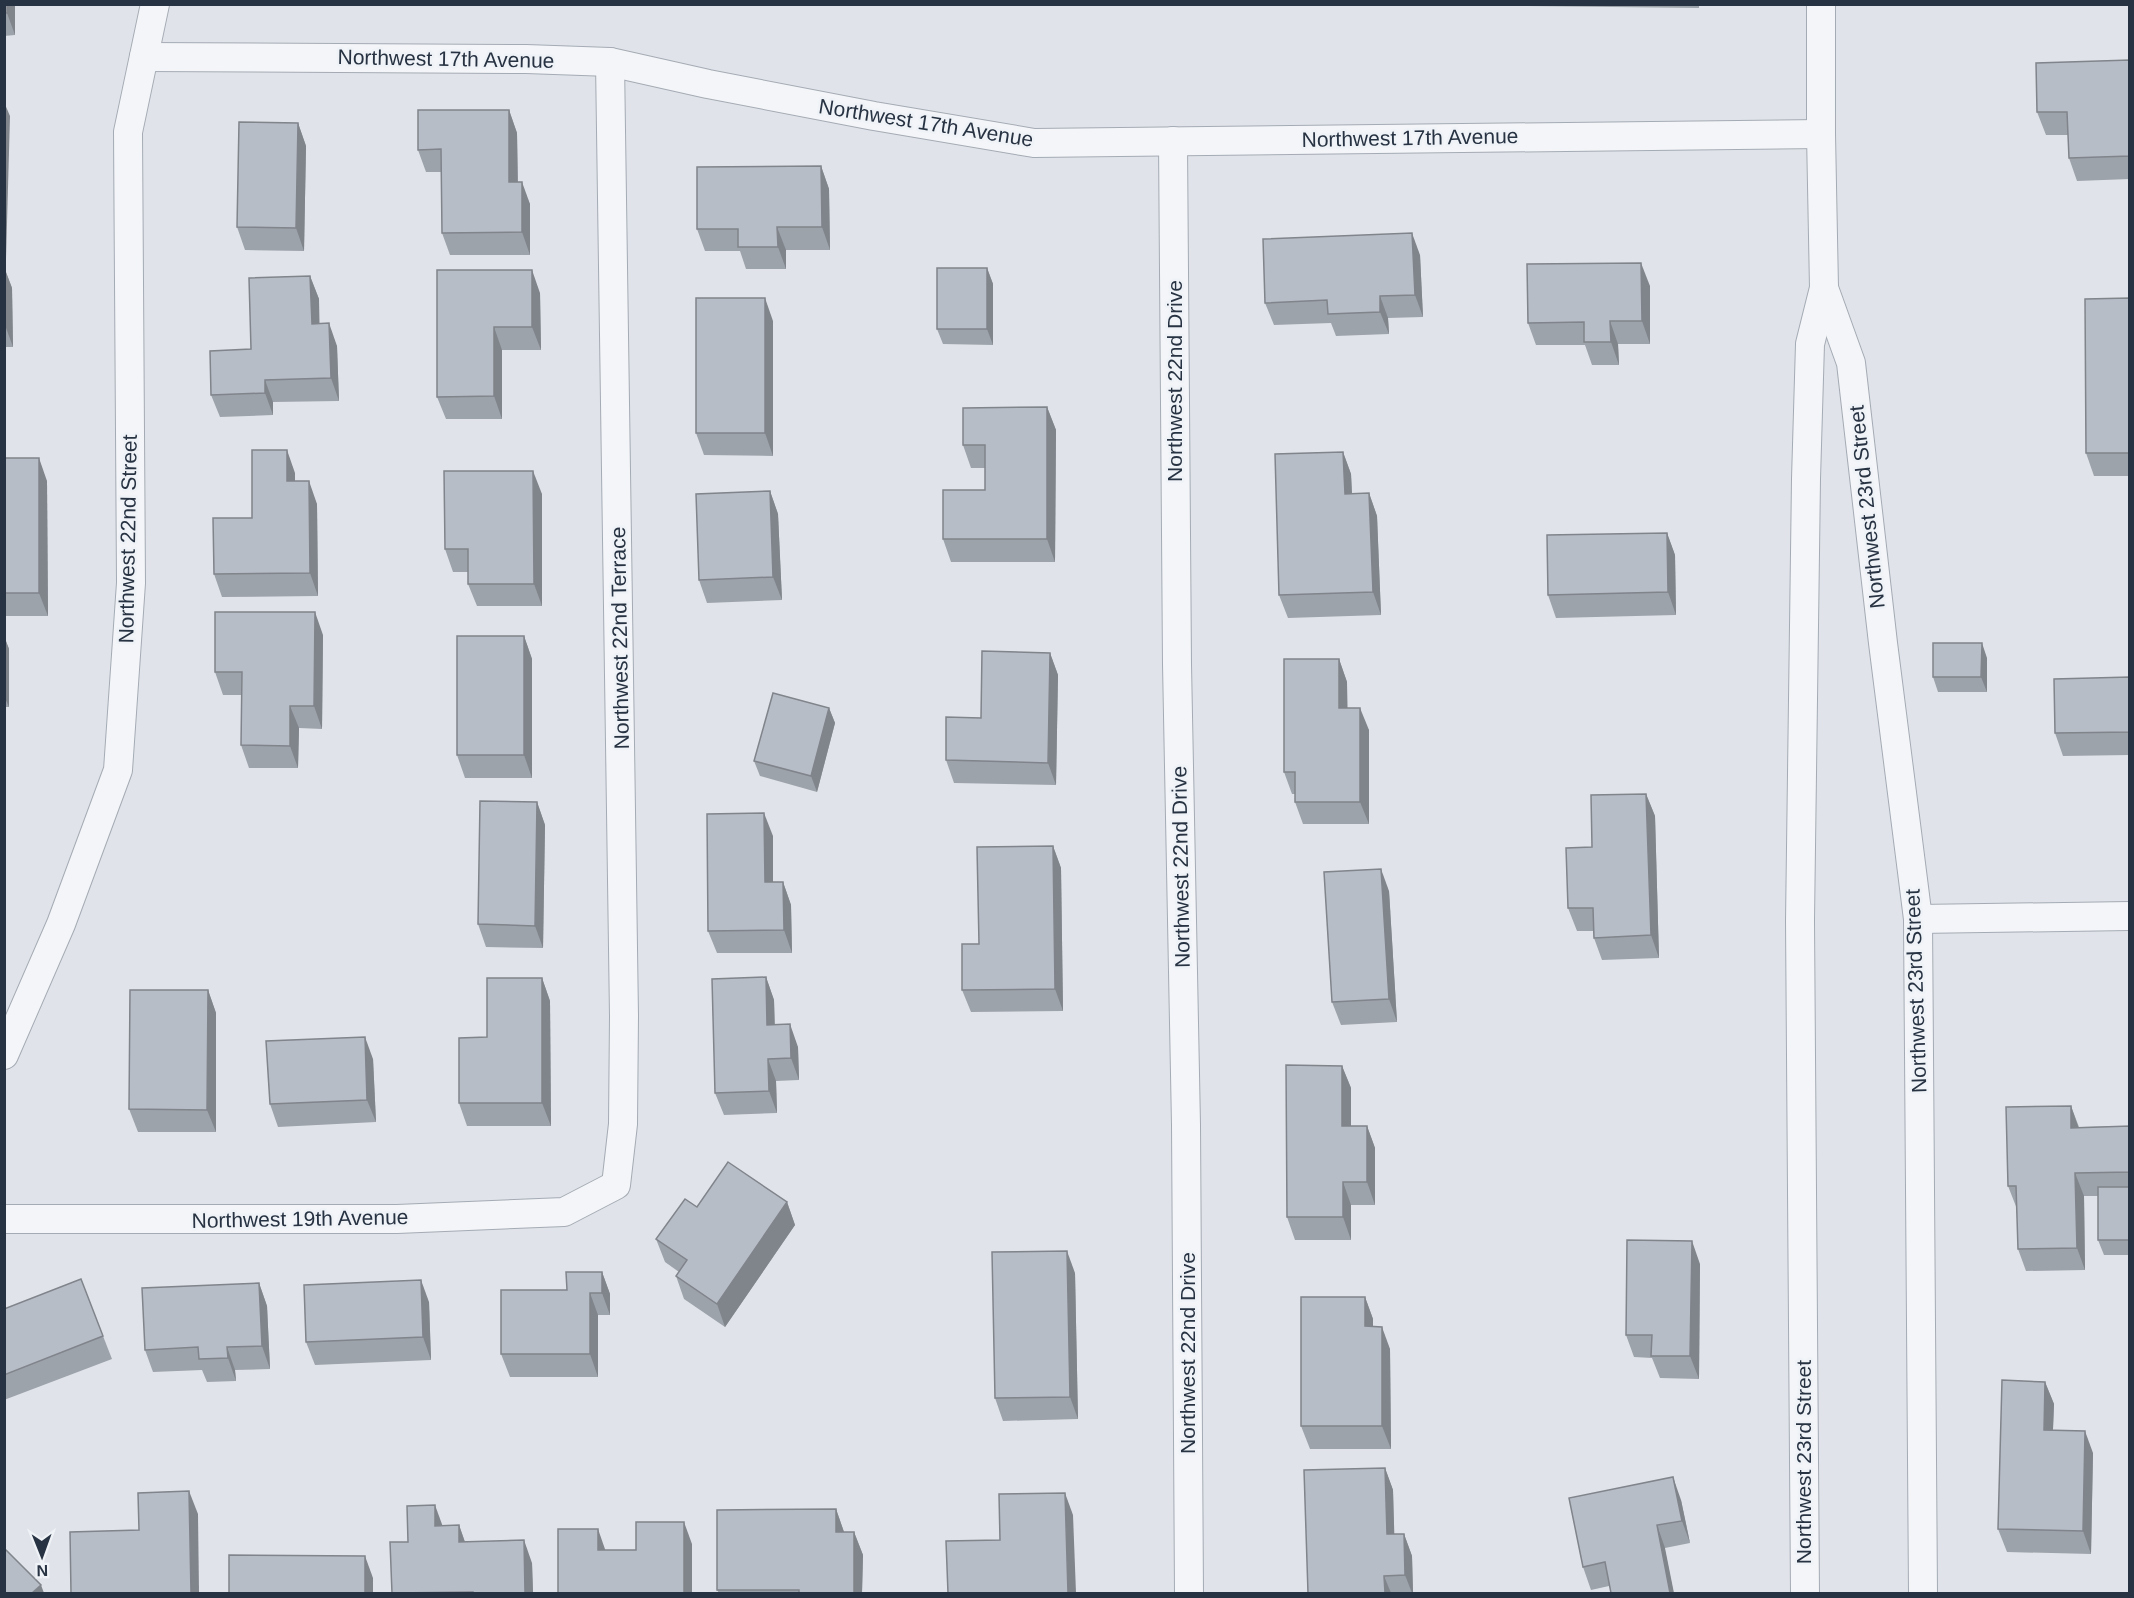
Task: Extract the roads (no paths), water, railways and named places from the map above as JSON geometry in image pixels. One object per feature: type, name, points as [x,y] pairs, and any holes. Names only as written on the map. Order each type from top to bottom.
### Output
[{"type":"street","name":"Northwest 22nd Street","points":[[4,1055],[61,924],[118,770],[131,583],[128,132],[155,4]]},
{"type":"street","name":"Northwest 23rd Street","points":[[1805,1593],[1800,921],[1810,344],[1824,288],[1821,4]]},
{"type":"street","name":"Northwest 17th Avenue","points":[[144,57],[526,59],[610,62],[708,84],[874,116],[1034,143],[1821,134]]},
{"type":"street","name":"Northwest 22nd Terrace","points":[[591,1198],[616,1185],[623,1124],[620,630],[610,62]]},
{"type":"street","name":"Northwest 22nd Drive","points":[[1173,141],[1177,664],[1186,1125],[1189,1593]]},
{"type":"street","name":"Northwest 23rd Street","points":[[1824,288],[1851,363],[1918,919],[1923,1593]]},
{"type":"street","points":[[1918,919],[2130,916]]},
{"type":"street","name":"Northwest 19th Avenue","points":[[4,1219],[397,1219],[564,1212],[591,1198]]}]
